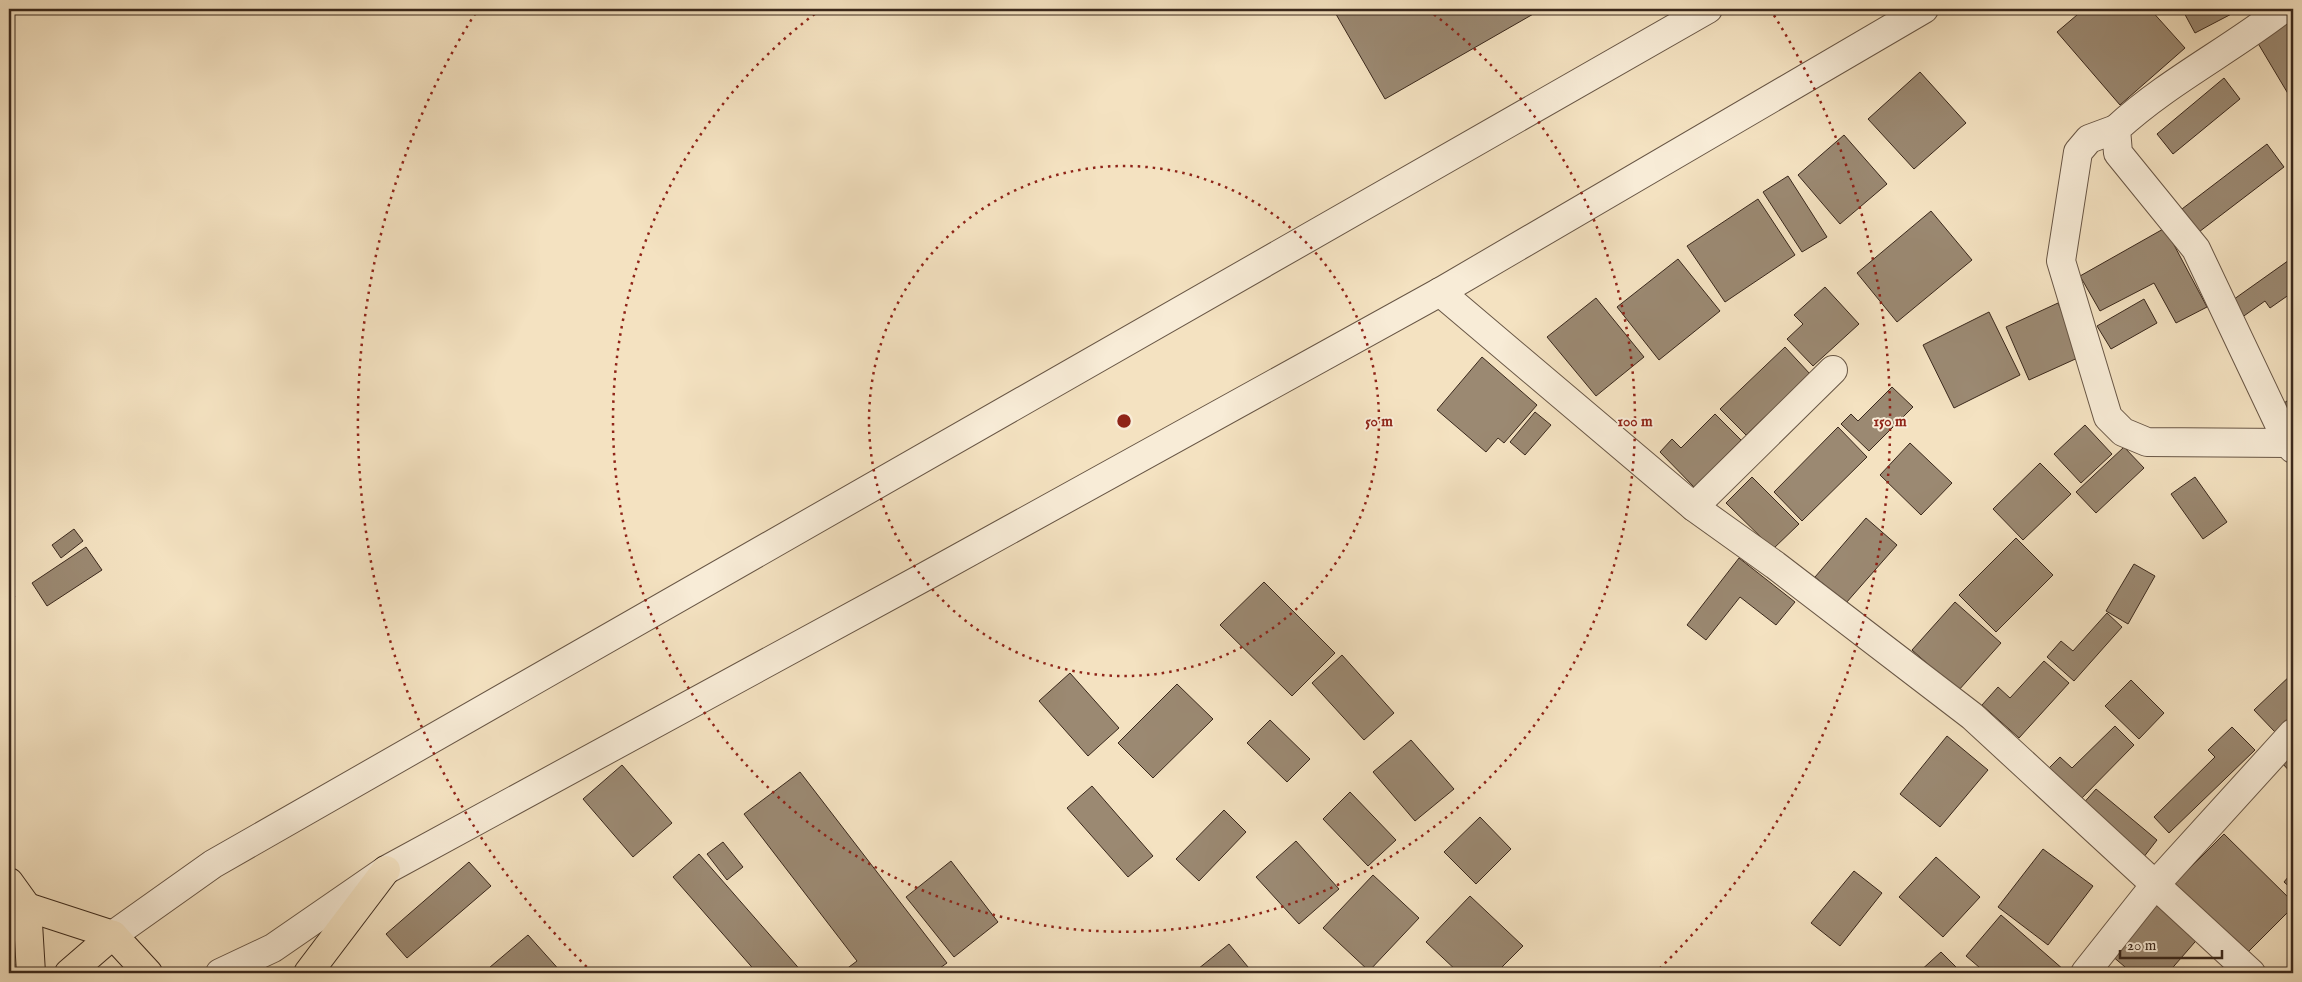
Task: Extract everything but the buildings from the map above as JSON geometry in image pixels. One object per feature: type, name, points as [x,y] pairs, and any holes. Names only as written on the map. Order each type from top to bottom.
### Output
[{"type":"main road","points":[[308,973],[386,870]]},
{"type":"main road","points":[[9,882],[26,907],[31,973]]},
{"type":"main road","points":[[26,907],[114,935],[148,973]]},
{"type":"main road","points":[[69,973],[114,935]]},
{"type":"street","points":[[114,935],[213,864],[1708,9]]},
{"type":"street","points":[[220,973],[273,948],[386,870],[926,576],[1440,292],[1924,9]]},
{"type":"street","points":[[2116,128],[2118,153],[2196,249],[2290,446],[2147,442],[2123,432],[2108,417],[2061,261],[2078,152],[2090,139],[2116,128],[2142,104],[2250,34],[2283,9]]},
{"type":"street","points":[[1440,292],[1694,507],[1775,564],[1972,716],[2154,886],[2251,973]]},
{"type":"street","points":[[1694,507],[1832,370]]},
{"type":"street","points":[[2086,973],[2154,886],[2293,733]]},
{"type":"shaded area","points":[[9,955],[21,973],[9,973]]}]
